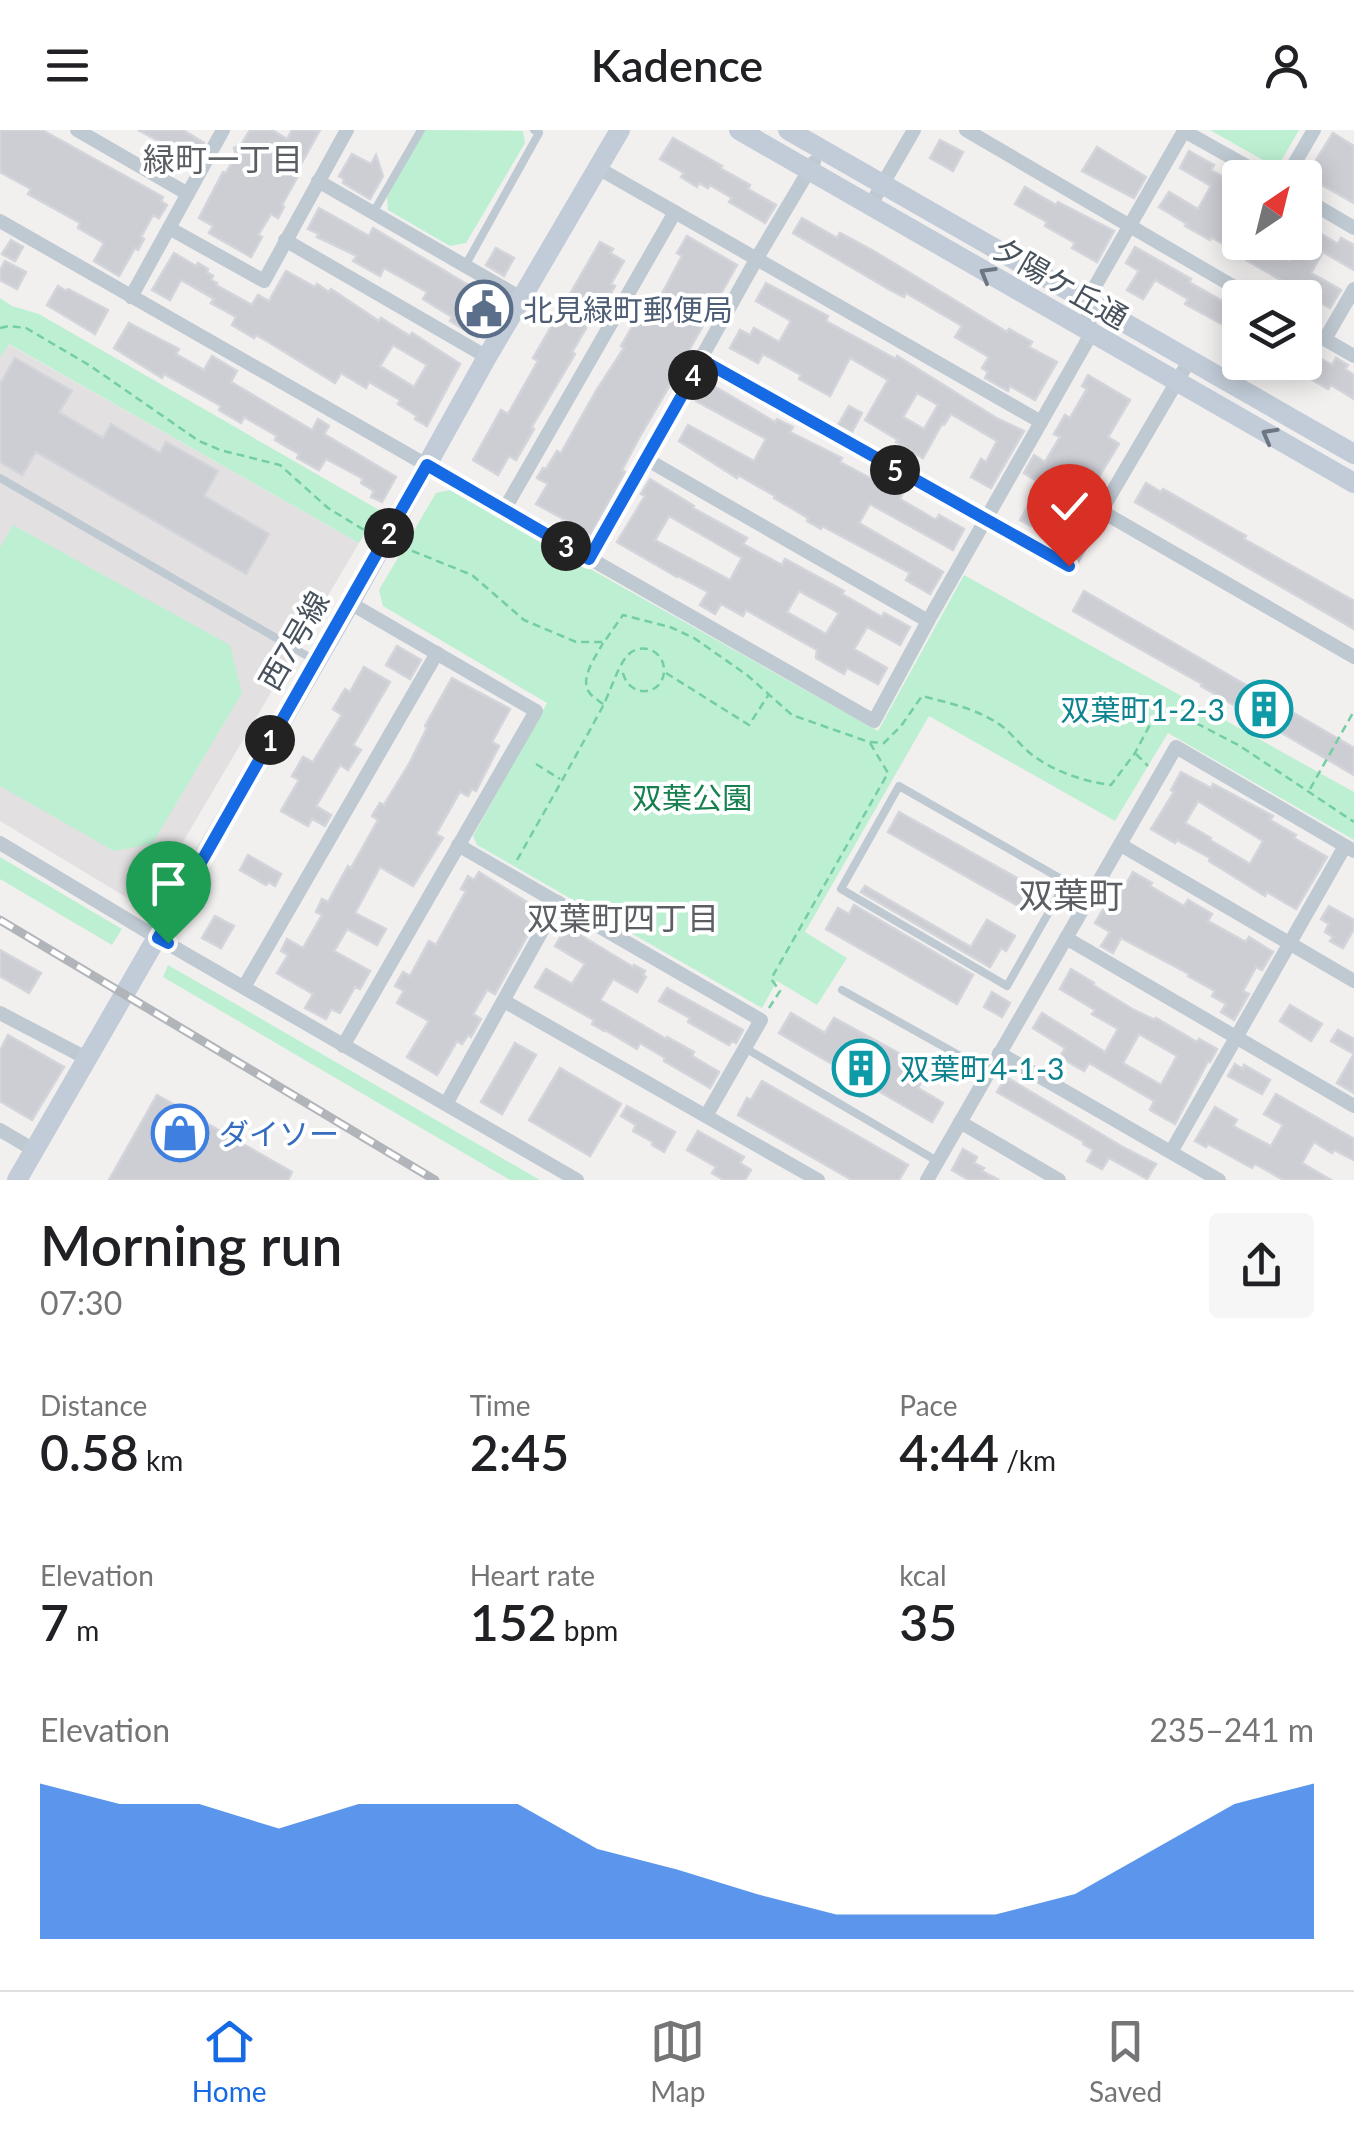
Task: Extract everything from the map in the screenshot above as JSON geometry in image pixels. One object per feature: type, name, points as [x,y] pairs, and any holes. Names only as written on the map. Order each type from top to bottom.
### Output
[{"type":"main road","name":"西7号線","points":[[17,1180],[620,130]]},
{"type":"main road","name":"夕陽ケ丘通","points":[[739,130],[1354,483]]},
{"type":"main road","name":"夕陽ケ丘通","points":[[788,130],[1354,454]]},
{"type":"street","points":[[77,130],[188,194]]},
{"type":"street","points":[[131,297],[223,130]]},
{"type":"street","points":[[168,228],[264,281],[347,130]]},
{"type":"street","points":[[870,206],[914,130]]},
{"type":"street","points":[[966,130],[1222,280]]},
{"type":"street","points":[[1296,160],[1314,130]]},
{"type":"street","points":[[0,221],[874,720],[1092,334],[1086,302],[1184,131],[1236,160]]},
{"type":"street","points":[[589,559],[822,149]]},
{"type":"street","points":[[598,168],[1041,422]]},
{"type":"street","points":[[318,181],[521,298]]},
{"type":"street","points":[[1322,209],[1354,228]]},
{"type":"street","points":[[504,510],[675,212]]},
{"type":"street","points":[[285,240],[487,356]]},
{"type":"street","points":[[1325,339],[1354,289]]},
{"type":"street","points":[[1322,337],[1354,356]]},
{"type":"street","points":[[702,360],[1069,566],[1190,361]]},
{"type":"street","points":[[646,459],[928,621]]},
{"type":"street","points":[[1101,511],[1354,657]]},
{"type":"street","points":[[343,1046],[536,711],[350,603]]},
{"type":"street","points":[[244,988],[437,653]]},
{"type":"street","points":[[927,1180],[1176,747],[1349,848],[1289,944],[1171,1152]]},
{"type":"street","points":[[0,843],[577,1180]]},
{"type":"street","points":[[458,845],[762,1020],[706,1116]]},
{"type":"street","points":[[1121,845],[1354,980]]},
{"type":"street","points":[[446,1104],[558,902]]},
{"type":"street","points":[[1066,938],[1354,1106]]},
{"type":"street","points":[[504,1001],[818,1180]]},
{"type":"street","points":[[0,1012],[88,1060]]},
{"type":"street","points":[[999,1053],[1219,1180]]},
{"type":"street","points":[[960,1122],[1059,1180]]},
{"type":"street","points":[[0,1130],[34,1150]]},
{"type":"lane","points":[[374,213],[421,130]]},
{"type":"lane","points":[[465,266],[539,133],[534,130]]},
{"type":"lane","points":[[0,478],[316,661]]},
{"type":"lane","points":[[1066,882],[1007,986],[842,889],[899,786],[1091,896]]},
{"type":"lane","points":[[842,990],[989,1072]]},
{"type":"lane","points":[[745,1048],[937,1161]]},
{"type":"path","points":[[0,328],[26,328],[199,441],[280,465],[328,508],[370,534]]},
{"type":"path","points":[[604,642],[586,683],[589,692],[604,704]]},
{"type":"path","points":[[509,874],[627,656],[645,648],[657,654],[664,665],[663,678],[654,688],[641,691],[629,686],[622,668]]},
{"type":"path","points":[[664,672],[749,726],[769,694]]},
{"type":"path","points":[[1310,790],[1354,711]]},
{"type":"path","points":[[762,1020],[780,991],[772,978],[888,773],[870,742]]},
{"type":"path","points":[[536,764],[562,780]]},
{"type":"shaded area","points":[[8,344],[359,543],[144,908],[0,821],[0,357]]},
{"type":"green space","points":[[424,130],[523,131],[525,143],[466,243],[450,246],[388,210],[387,197]]},
{"type":"green space","points":[[1210,130],[1299,130],[1282,160],[1263,160]]},
{"type":"green space","points":[[0,298],[39,314],[379,510],[359,543],[9,344],[0,357]]},
{"type":"green space","name":"双葉公園","points":[[450,490],[878,731],[964,575],[1354,792],[1354,840],[1168,733],[1115,821],[929,716],[805,932],[847,958],[817,1005],[777,981],[762,1008],[477,845],[473,836],[547,703],[383,606],[379,590],[436,493]]},
{"type":"green space","points":[[13,525],[230,645],[242,693],[152,844],[114,851],[0,786],[0,548]]},
{"type":"green space","points":[[0,857],[122,929],[112,945],[0,879]]},
{"type":"green space","points":[[168,965],[540,1180],[510,1180],[163,977]]},
{"type":"building","points":[[0,130],[42,130],[163,197],[161,201],[167,205],[159,218],[153,215],[138,250],[135,248],[119,276],[94,261],[104,243],[78,228],[80,223],[28,194],[31,189],[0,172]]},
{"type":"building","points":[[138,130],[183,130],[204,143],[194,160]]},
{"type":"building","points":[[250,130],[272,130],[287,139],[292,130],[320,130],[295,175],[298,176],[284,207],[278,218],[271,214],[251,257],[209,233],[213,226],[199,218],[236,155],[234,148],[241,145]]},
{"type":"building","points":[[1333,133],[1354,146],[1354,203],[1322,185],[1322,160],[1316,160]]},
{"type":"building","points":[[673,138],[722,166],[750,185],[748,189],[776,205],[765,223],[729,202],[732,198],[710,185],[708,188],[699,183],[697,187],[681,177],[684,173],[660,159]]},
{"type":"building","points":[[940,140],[963,152],[953,171],[930,158]]},
{"type":"building","points":[[1097,147],[1146,177],[1134,198],[1082,171]]},
{"type":"building","points":[[1189,151],[1214,165],[1211,170],[1222,176],[1222,243],[1185,226],[1159,207],[1169,192],[1198,209],[1211,186],[1180,168]]},
{"type":"building","points":[[352,154],[371,164],[376,155],[383,176],[370,199],[343,183],[339,176]]},
{"type":"building","points":[[1025,187],[1114,231],[1097,262],[1072,248],[1075,243],[1045,226],[1047,222],[1015,204]]},
{"type":"building","points":[[319,208],[369,236],[373,228],[468,285],[463,292],[493,309],[477,337],[423,299],[427,292],[384,268],[380,276],[353,261],[357,256],[317,237],[319,234],[308,229]]},
{"type":"building","points":[[802,218],[837,238],[840,233],[872,250],[1007,332],[1009,329],[1032,342],[1029,347],[1057,362],[1035,400],[985,378],[988,372],[982,368],[989,357],[955,337],[962,326],[906,293],[904,297],[890,290],[793,233]]},
{"type":"building","points":[[1322,235],[1338,244],[1341,238],[1354,245],[1354,270],[1323,252]]},
{"type":"building","points":[[687,236],[737,265],[683,361],[686,363],[640,436],[591,534],[536,504],[548,484],[537,478],[557,451],[561,453],[624,348],[621,346],[650,296],[658,301],[682,256],[677,253]]},
{"type":"building","points":[[11,240],[23,247],[15,261],[2,254]]},
{"type":"building","points":[[600,242],[624,261],[611,284],[615,286],[572,352],[575,354],[516,460],[509,456],[498,475],[473,460],[501,410],[508,414],[538,361],[533,358]]},
{"type":"building","points":[[1135,247],[1191,279],[1189,282],[1222,301],[1222,324],[1185,304],[1188,299],[1155,280],[1143,299],[1127,290],[1139,271],[1126,263]]},
{"type":"building","points":[[496,248],[514,258],[504,276],[486,265]]},
{"type":"building","points":[[174,253],[208,269],[216,285],[252,305],[258,295],[269,301],[286,271],[315,287],[317,284],[329,292],[331,289],[379,321],[381,318],[410,336],[412,333],[460,364],[427,426],[398,404],[400,400],[369,382],[366,388],[341,373],[335,383],[256,335],[254,338],[232,325],[236,317],[181,280],[170,300],[152,290]],"holes":[[[393,345],[427,365],[414,387],[380,366]]]},
{"type":"building","points":[[1246,260],[1318,260],[1311,273],[1341,290],[1330,308],[1322,303],[1322,280],[1281,280]]},
{"type":"building","points":[[5,261],[26,272],[17,289],[0,280]]},
{"type":"building","points":[[766,283],[828,316],[826,321],[896,359],[897,356],[1024,431],[991,488],[971,477],[981,459],[986,462],[997,441],[951,414],[923,458],[865,420],[888,380],[850,358],[830,396],[763,354],[758,363],[730,348],[740,330],[750,335],[754,328],[779,342],[791,321],[756,301]],"holes":[[[917,393],[938,405],[924,429],[903,417]]]},
{"type":"building","points":[[58,286],[108,310],[95,334],[47,305]]},
{"type":"building","points":[[129,323],[179,349],[176,354],[204,370],[212,356],[237,371],[231,382],[312,430],[318,419],[329,426],[324,434],[396,477],[382,502],[371,497],[374,491],[361,483],[363,479],[358,476],[326,459],[319,470],[297,458],[299,454],[275,440],[277,436],[244,417],[241,423],[219,410],[221,406],[164,374],[162,378],[114,348]]},
{"type":"building","points":[[15,358],[72,391],[59,412],[103,438],[111,424],[160,453],[166,442],[218,471],[204,496],[269,534],[246,574],[36,452],[22,475],[0,462],[0,384]]},
{"type":"building","points":[[1336,358],[1348,365],[1345,369],[1354,375],[1354,399],[1331,385],[1328,389],[1313,380],[1322,380],[1322,359],[1332,365]]},
{"type":"building","points":[[1088,375],[1130,400],[1108,437],[1119,444],[1089,500],[1050,477],[1045,486],[1024,473],[1034,455],[1045,462],[1060,437],[1054,434],[1065,415],[1070,418],[1087,389],[1082,386]]},
{"type":"building","points":[[707,382],[775,422],[777,419],[793,427],[790,432],[842,458],[840,462],[902,495],[900,499],[936,520],[939,515],[964,529],[953,550],[870,504],[859,523],[943,572],[930,594],[906,580],[910,573],[807,521],[775,496],[738,475],[737,478],[679,441],[688,425],[754,461],[766,439],[696,401]]},
{"type":"building","points":[[849,406],[862,413],[852,432],[838,425]]},
{"type":"building","points":[[650,479],[747,538],[743,544],[782,565],[785,559],[882,617],[884,613],[910,627],[900,645],[867,627],[854,649],[887,668],[878,684],[847,668],[844,674],[816,658],[817,650],[746,610],[743,616],[721,604],[715,614],[700,605],[708,592],[617,542],[645,496],[641,494]],"holes":[[[669,516],[742,558],[730,580],[655,540]],[[799,591],[839,613],[826,634],[787,612]]]},
{"type":"building","points":[[1146,483],[1246,536],[1244,539],[1354,601],[1354,629],[1135,502]]},
{"type":"building","points":[[1033,497],[1060,512],[1050,531],[1020,520]]},
{"type":"building","points":[[1084,591],[1354,748],[1354,775],[1073,611]]},
{"type":"building","points":[[397,646],[421,660],[410,679],[386,665]]},
{"type":"building","points":[[364,667],[390,682],[353,745],[361,750],[348,770],[340,765],[316,806],[331,815],[325,826],[312,819],[308,826],[281,811],[299,780],[292,776],[303,757],[313,762],[342,715],[333,709],[345,689],[350,692]]},
{"type":"building","points":[[452,678],[510,709],[492,742],[499,746],[476,791],[472,789],[468,796],[460,792],[436,834],[443,838],[413,886],[380,867],[355,913],[386,929],[377,945],[347,929],[334,951],[370,971],[340,1013],[331,1009],[326,1019],[305,1008],[313,994],[277,973],[288,955],[281,951],[287,939],[303,948],[322,915],[316,912],[322,899],[328,902],[348,866],[351,868],[378,820],[372,816],[380,803],[384,805],[409,764]]},
{"type":"building","points":[[1181,772],[1211,788],[1213,784],[1273,816],[1270,820],[1327,857],[1296,909],[1267,892],[1265,896],[1209,861],[1210,858],[1151,829],[1174,792],[1171,790]],"holes":[[[1198,801],[1263,841],[1250,864],[1185,823]]]},
{"type":"building","points":[[899,812],[1044,893],[1035,909],[1025,904],[1022,908],[888,832]]},
{"type":"building","points":[[248,855],[281,874],[275,886],[240,870]]},
{"type":"building","points":[[479,872],[541,911],[495,994],[487,990],[473,1014],[481,1019],[471,1037],[468,1035],[462,1044],[457,1041],[437,1075],[407,1057],[429,1021],[397,1003],[404,991],[395,986],[403,972],[410,976],[429,941],[436,945],[466,891],[461,889],[468,876],[474,880]]},
{"type":"building","points":[[1133,872],[1184,906],[1188,900],[1212,914],[1208,921],[1246,942],[1249,937],[1273,952],[1262,970],[1256,967],[1243,991],[1249,994],[1234,1020],[1221,1012],[1226,1004],[1212,996],[1215,991],[1189,974],[1121,938],[1113,953],[1101,946],[1110,932],[1095,923],[1105,906],[1111,909]]},
{"type":"building","points":[[865,886],[971,947],[987,920],[1015,936],[1006,951],[1001,948],[990,967],[861,892]]},
{"type":"building","points":[[854,905],[973,975],[957,1004],[826,929],[838,908],[849,914]]},
{"type":"building","points":[[1329,906],[1354,920],[1354,929],[1343,948],[1330,941],[1333,937],[1325,932],[1329,924],[1321,919]]},
{"type":"building","points":[[215,916],[234,926],[221,948],[202,938]]},
{"type":"building","points":[[567,927],[645,971],[646,977],[637,992],[613,979],[600,1000],[694,1052],[692,1056],[719,1072],[710,1088],[640,1043],[637,1049],[535,987],[546,969],[572,984],[585,964],[555,946]]},
{"type":"building","points":[[0,950],[41,973],[29,993],[0,976]]},
{"type":"building","points":[[1071,969],[1134,1010],[1217,1049],[1175,1124],[1150,1110],[1154,1101],[1108,1074],[1089,1063],[1084,1071],[1060,1057],[1065,1048],[1033,1028],[1042,1013],[1105,1052],[1118,1029],[1060,989]],"holes":[[[1139,1034],[1177,1056],[1161,1085],[1123,1063]]]},
{"type":"building","points":[[667,988],[743,1030],[736,1043],[732,1041],[729,1045],[659,1001]]},
{"type":"building","points":[[992,992],[1010,1003],[1002,1017],[984,1007]]},
{"type":"building","points":[[1290,1005],[1322,1024],[1311,1041],[1280,1021]]},
{"type":"building","name":"双葉町4-1-3","points":[[791,1013],[825,1033],[834,1018],[928,1069],[918,1088],[943,1103],[932,1122],[779,1033]]},
{"type":"building","points":[[1338,1030],[1354,1039],[1354,1054],[1331,1041]]},
{"type":"building","points":[[8,1035],[64,1067],[32,1120],[0,1101],[0,1051]]},
{"type":"building","points":[[515,1043],[536,1055],[502,1114],[481,1102]]},
{"type":"building","points":[[1354,1054],[1354,1093],[1337,1083]]},
{"type":"building","points":[[1235,1064],[1270,1080],[1262,1094],[1228,1076]]},
{"type":"building","points":[[560,1068],[621,1104],[590,1156],[529,1120]]},
{"type":"building","points":[[1006,1077],[1156,1164],[1147,1179],[1109,1158],[1102,1169],[1087,1161],[1093,1150],[1084,1142],[997,1092]]},
{"type":"building","points":[[762,1081],[908,1165],[899,1180],[852,1180],[738,1115]]},
{"type":"building","points":[[1276,1094],[1354,1139],[1354,1160],[1314,1142],[1302,1163],[1331,1180],[1284,1180],[1255,1164],[1252,1168],[1195,1141],[1215,1107],[1237,1120],[1233,1126],[1271,1146],[1283,1125],[1264,1114]]},
{"type":"building","name":"ダイソー","points":[[157,1095],[292,1172],[288,1180],[109,1180]]},
{"type":"building","points":[[627,1106],[675,1132],[664,1152],[633,1131],[636,1125],[621,1116]]},
{"type":"building","points":[[698,1131],[744,1157],[740,1163],[751,1170],[745,1180],[724,1180],[712,1173],[716,1167],[687,1150]]},
{"type":"building","points":[[963,1149],[977,1157],[974,1163],[984,1168],[982,1171],[999,1180],[969,1180],[952,1170]]},
{"type":"railway","points":[[0,920],[435,1180]]},
{"type":"place","name":"北見緑町郵便局","points":[[484,309]]},
{"type":"place","name":"双葉町1-2-3","points":[[1264,709]]},
{"type":"place","name":"双葉町4-1-3","points":[[861,1068]]},
{"type":"place","name":"ダイソー","points":[[180,1133]]},
{"type":"district","name":"緑町一丁目","points":[[223,158]]},
{"type":"district","name":"双葉町","points":[[1071,894]]},
{"type":"district","name":"双葉町四丁目","points":[[623,917]]},
{"type":"route","points":[[168,943],[158,938],[427,465],[589,559],[702,360],[1069,566]]}]
